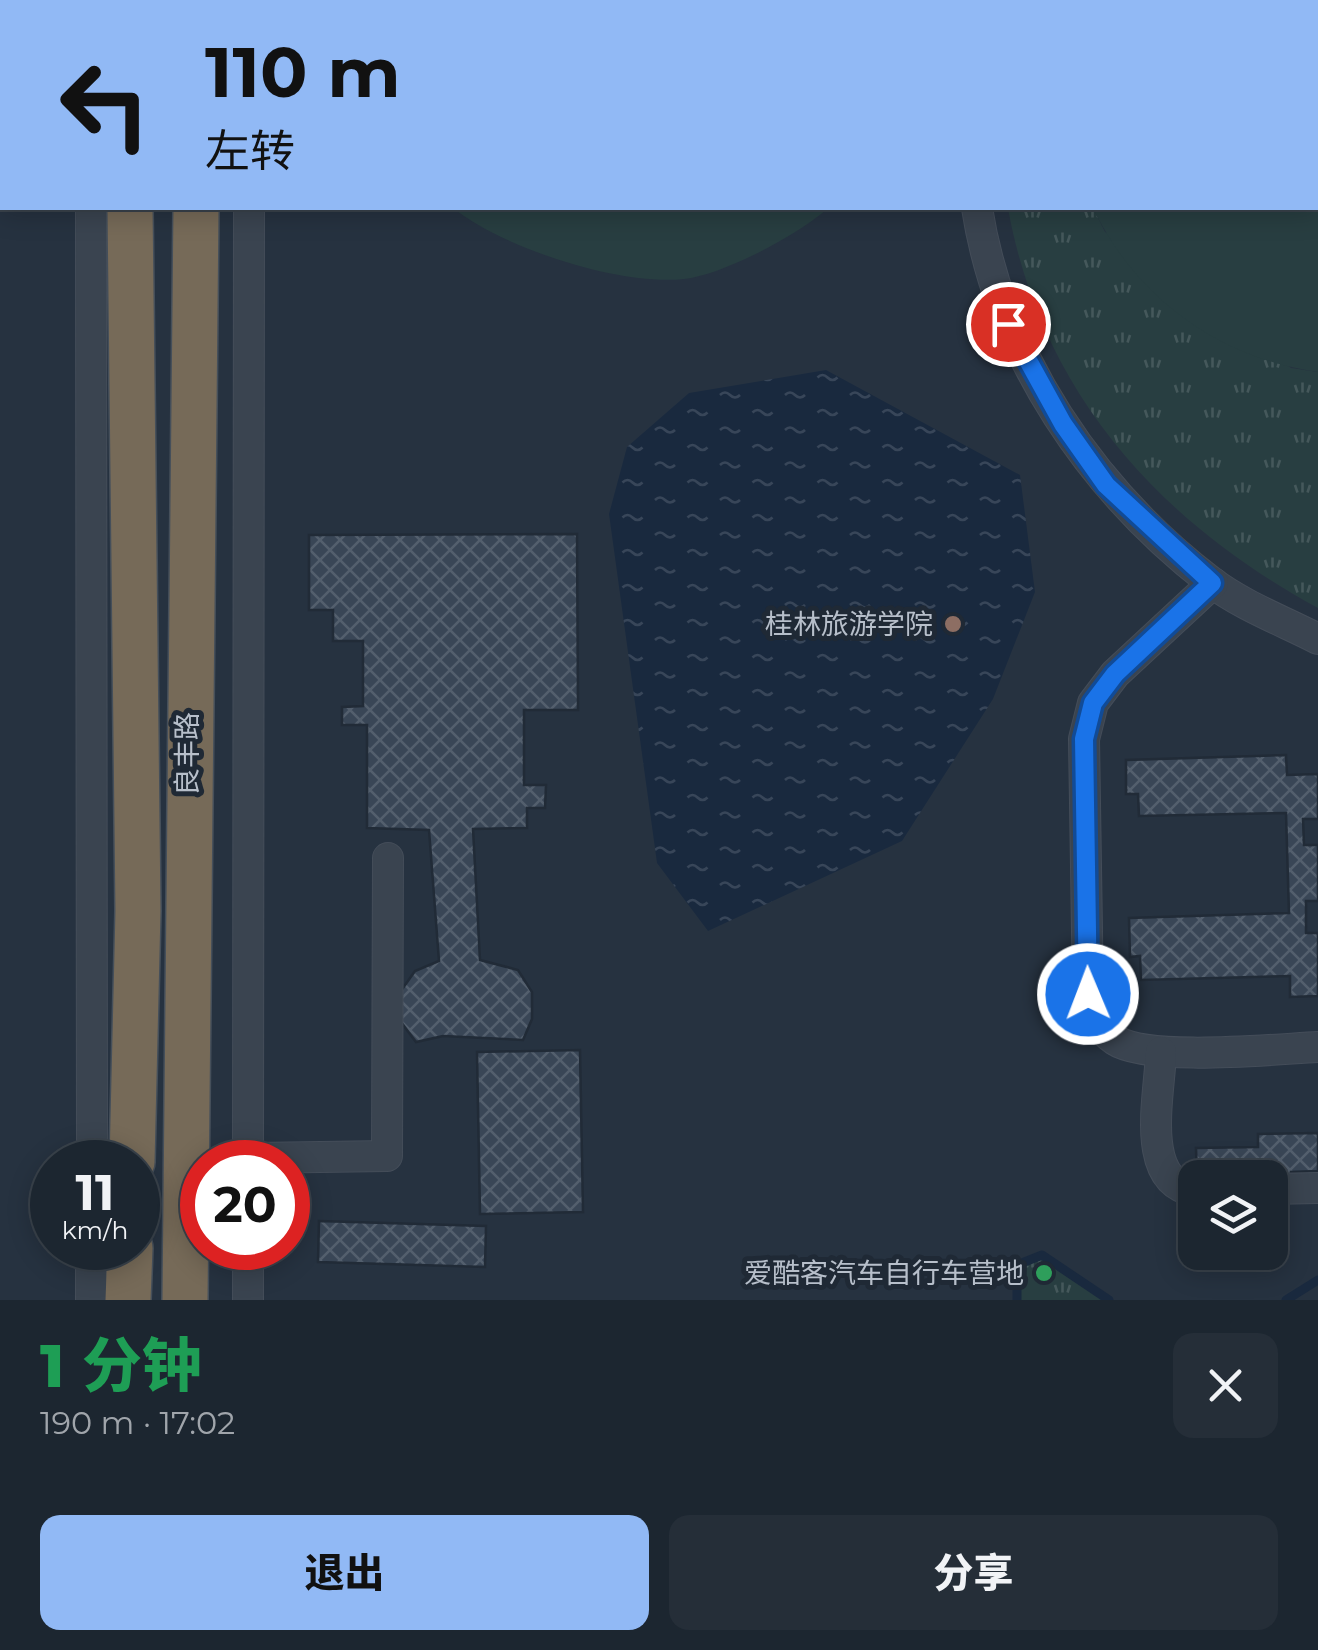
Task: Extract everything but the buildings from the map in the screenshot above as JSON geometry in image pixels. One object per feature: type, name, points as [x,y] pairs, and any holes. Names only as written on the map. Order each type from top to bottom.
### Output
[{"type":"highway","name":"良丰路","points":[[130,210],[138,911],[133,1140]]},
{"type":"highway","name":"良丰路","points":[[185,1300],[196,210]]},
{"type":"highway","points":[[128,1300],[129,1270]]},
{"type":"street","points":[[91,210],[92,1140]]},
{"type":"street","points":[[248,1140],[249,210]]},
{"type":"street","points":[[978,210],[983,242],[1008,324],[1063,424],[1106,485],[1212,583],[1318,639]]},
{"type":"street","points":[[1212,583],[1115,674],[1093,703],[1084,739],[1088,994],[1106,1034],[1120,1044],[1161,1052],[1318,1048]]},
{"type":"street","points":[[310,1158],[387,1156],[388,858]]},
{"type":"street","points":[[1161,1052],[1158,1153],[1163,1174],[1178,1186]]},
{"type":"street","points":[[1288,1189],[1318,1188]]},
{"type":"street","points":[[91,1270],[91,1300]]},
{"type":"street","points":[[248,1270],[248,1300]]},
{"type":"green space","points":[[456,210],[825,210],[760,252],[719,270],[684,279],[657,280],[596,270],[531,250]]},
{"type":"green space","points":[[1008,210],[1094,210],[1105,232],[1291,368],[1318,372],[1318,608],[1207,535],[1158,491],[1115,444],[1078,392],[1048,335],[1024,274]]},
{"type":"green space","points":[[1094,210],[1318,210],[1318,372],[1282,365],[1215,338],[1157,296],[1111,240]]},
{"type":"green space","name":"爱酷客汽车自行车营地","points":[[1042,1255],[1109,1300],[1017,1300],[1017,1265]]},
{"type":"water","points":[[826,370],[1020,475],[1035,592],[993,699],[902,841],[708,931],[657,863],[609,514],[627,447],[689,393]]},
{"type":"waterway","points":[[1017,1300],[1017,1265],[1042,1255],[1109,1300]]},
{"type":"waterway","points":[[1286,1300],[1318,1280]]},
{"type":"place","name":"桂林旅游学院","points":[[953,624]]},
{"type":"place","name":"爱酷客汽车自行车营地","points":[[1044,1273]]},
{"type":"route","points":[[1008,324],[1063,424],[1106,485],[1212,583],[1115,674],[1093,703],[1084,739],[1088,994]]}]
